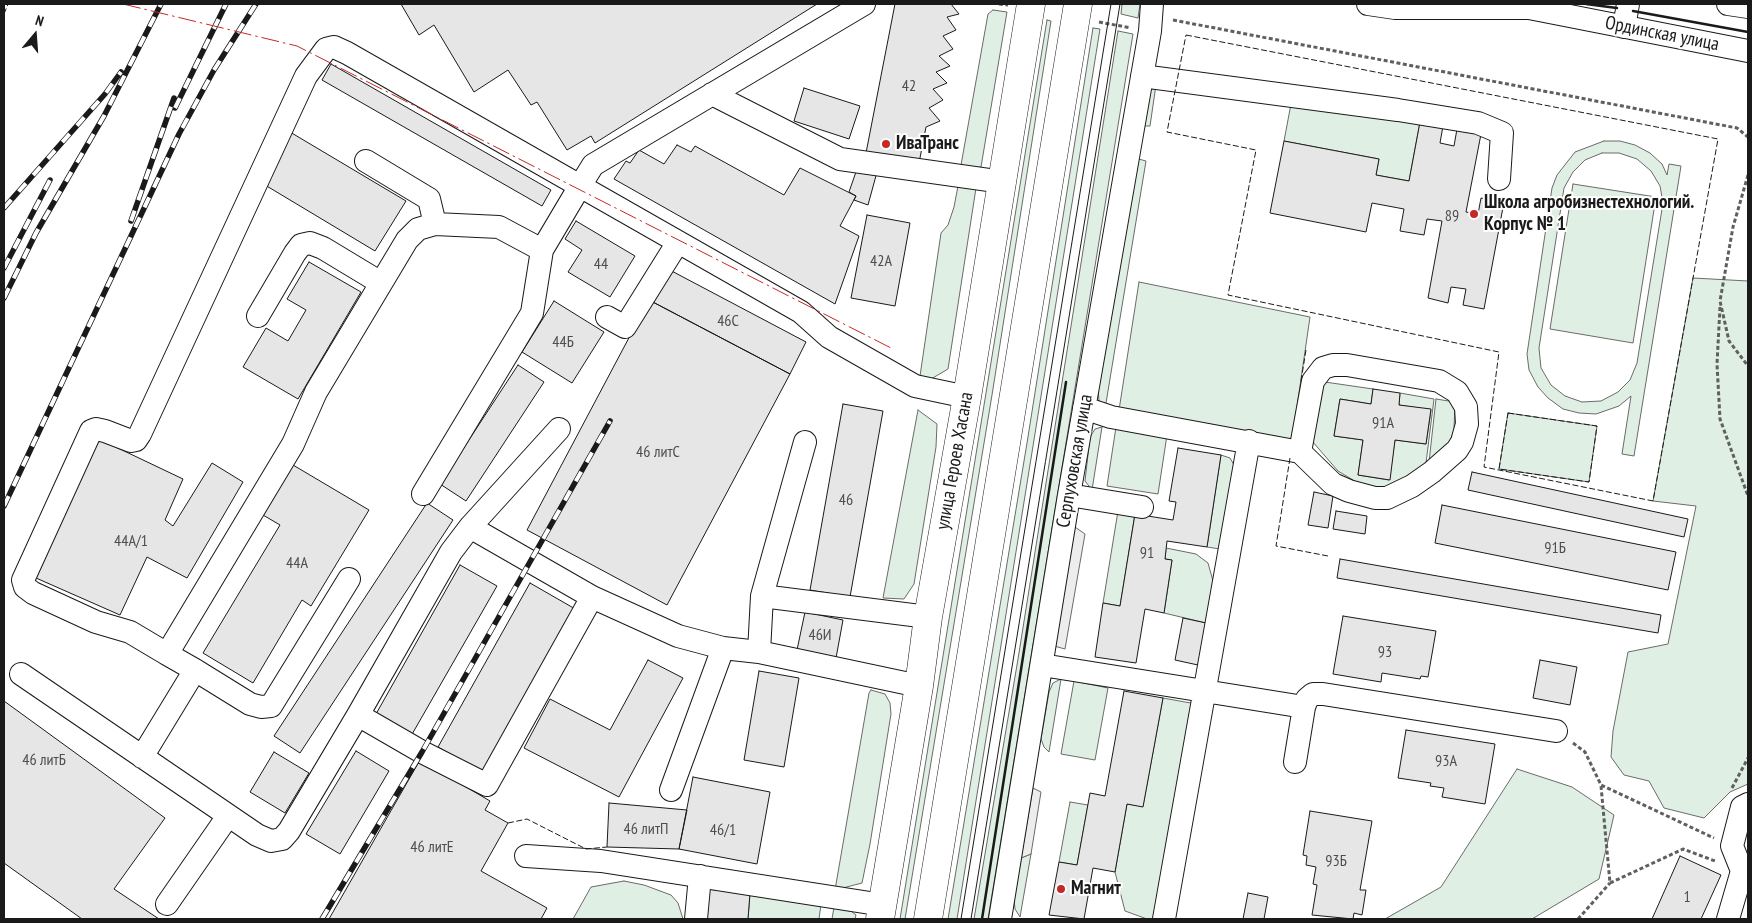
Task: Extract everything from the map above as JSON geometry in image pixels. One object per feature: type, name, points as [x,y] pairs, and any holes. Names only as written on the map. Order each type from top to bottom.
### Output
[{"type":"main road","name":"улица Героев Хасана","points":[[882,912],[919,686],[928,616],[1003,182],[1019,4]]},
{"type":"main road","points":[[928,919],[1078,4]]},
{"type":"street","points":[[423,494],[532,313],[542,250],[593,165],[864,4]]},
{"type":"street","name":"Серпуховская улица","points":[[1000,919],[1069,495],[1142,76],[1152,4]]},
{"type":"street","name":"Ординская улица","points":[[1368,4],[1395,8],[1509,6],[1529,8],[1748,51]]},
{"type":"street","points":[[1624,27],[1628,4]]},
{"type":"street","points":[[349,579],[271,706],[262,707],[250,704],[130,632],[96,622],[33,593],[25,586],[23,580],[91,431],[96,429],[105,431],[131,441],[136,440],[140,434],[306,76],[326,48],[334,47],[347,53],[801,312],[829,337],[915,386],[967,397]]},
{"type":"street","points":[[1142,76],[1398,110],[1478,124],[1502,133],[1499,179]]},
{"type":"street","points":[[712,94],[840,159],[1003,182]]},
{"type":"street","points":[[366,161],[429,199],[435,224]]},
{"type":"street","points":[[167,654],[293,444],[316,392],[407,240],[418,229],[435,224],[499,227],[542,250]]},
{"type":"street","points":[[606,317],[624,327],[678,242]]},
{"type":"street","points":[[258,316],[301,245],[310,243],[323,248],[381,283]]},
{"type":"street","points":[[1084,408],[1111,416],[1300,452],[1333,484],[1362,496],[1387,498],[1405,490],[1432,472],[1457,450],[1462,442],[1467,424],[1466,407],[1457,392],[1439,381],[1347,365],[1323,368],[1313,381],[1300,452]]},
{"type":"street","points":[[21,674],[257,835],[271,841],[282,839],[289,831],[358,715],[451,552],[470,527],[559,429]]},
{"type":"street","points":[[1164,919],[1206,691],[1248,441]]},
{"type":"street","points":[[760,652],[762,596],[805,442]]},
{"type":"street","points":[[1069,495],[1142,507]]},
{"type":"street","points":[[470,527],[592,597],[678,636],[723,648],[760,652],[919,686]]},
{"type":"street","points":[[762,596],[928,616]]},
{"type":"street","points":[[358,715],[422,752],[487,785],[592,597]]},
{"type":"street","points":[[671,790],[723,648]]},
{"type":"street","points":[[1042,665],[1304,707]]},
{"type":"street","points":[[142,757],[195,670]]},
{"type":"street","points":[[1295,762],[1304,707],[1307,699],[1313,694],[1323,694],[1556,731]]},
{"type":"street","points":[[1728,919],[1742,871],[1732,846],[1742,807],[1748,804]]},
{"type":"street","points":[[167,904],[228,816]]},
{"type":"street","points":[[526,856],[601,861],[700,876],[882,912]]},
{"type":"street","points":[[696,919],[700,876]]},
{"type":"path","points":[[999,4],[1019,4]]},
{"type":"path","points":[[1173,20],[1736,128],[1748,137]]},
{"type":"path","points":[[1748,175],[1733,227],[1720,301],[1717,364],[1720,419],[1748,496]]},
{"type":"path","points":[[1720,301],[1728,342],[1748,366]]},
{"type":"path","points":[[1556,731],[1585,752],[1601,785],[1610,883]]},
{"type":"path","points":[[1601,785],[1732,846]]},
{"type":"path","points":[[1578,919],[1610,883],[1683,849],[1742,871]]},
{"type":"green space","points":[[1122,4],[1140,4],[1138,18],[1121,14]]},
{"type":"green space","points":[[993,10],[1007,12],[981,167],[976,168],[961,165],[988,14]]},
{"type":"green space","points":[[1047,20],[1051,21],[992,395],[905,919],[900,919]]},
{"type":"green space","points":[[1093,28],[1100,29],[957,919],[948,919],[1027,443]]},
{"type":"green space","points":[[1118,31],[1133,34],[988,919],[974,919],[1018,659]]},
{"type":"green space","points":[[1156,85],[1150,126],[1143,126],[1149,89]]},
{"type":"green space","points":[[1291,104],[1420,122],[1409,181],[1376,175],[1379,159],[1284,141]]},
{"type":"green space","points":[[1604,141],[1620,141],[1635,145],[1650,153],[1662,164],[1667,175],[1669,164],[1681,166],[1634,456],[1622,454],[1631,396],[1619,406],[1596,414],[1579,413],[1563,409],[1548,398],[1538,387],[1529,370],[1527,354],[1552,188],[1557,175],[1575,152]],"holes":[[[1602,153],[1619,153],[1637,159],[1651,171],[1660,186],[1663,203],[1637,363],[1630,380],[1618,392],[1601,401],[1582,402],[1565,396],[1551,385],[1541,368],[1539,348],[1564,188],[1573,172],[1585,160]]]},
{"type":"green space","points":[[1135,158],[1146,161],[1105,409],[1099,401],[1098,387]]},
{"type":"green space","points":[[1573,184],[1656,197],[1633,343],[1550,329]]},
{"type":"green space","points":[[958,186],[976,188],[948,369],[931,379],[920,376],[941,233],[948,225]]},
{"type":"green space","points":[[1693,278],[1748,281],[1748,784],[1730,792],[1704,818],[1664,808],[1649,781],[1624,775],[1611,757],[1613,731],[1628,652],[1668,644],[1696,506],[1653,501]]},
{"type":"green space","points":[[1139,282],[1310,317],[1292,441],[1119,410]]},
{"type":"green space","points":[[1318,381],[1373,389],[1371,404],[1340,399],[1334,436],[1363,440],[1358,475],[1389,480],[1395,440],[1426,444],[1431,410],[1399,405],[1400,393],[1434,399],[1426,463],[1395,485],[1378,488],[1358,483],[1338,471],[1312,441]]},
{"type":"green space","points":[[1436,399],[1455,402],[1454,430],[1449,444],[1429,462]]},
{"type":"green space","points":[[918,410],[937,424],[936,447],[914,584],[904,599],[883,598]]},
{"type":"green space","points":[[1508,413],[1597,426],[1589,482],[1499,469]]},
{"type":"green space","points":[[1102,427],[1092,490],[1085,481],[1090,437],[1095,429]]},
{"type":"green space","points":[[1116,427],[1167,435],[1158,494],[1107,486]]},
{"type":"green space","points":[[1221,455],[1230,458],[1234,465],[1220,549],[1207,547]]},
{"type":"green space","points":[[1118,511],[1135,514],[1120,606],[1103,603]]},
{"type":"green space","points":[[1166,548],[1196,554],[1208,563],[1213,581],[1206,623],[1164,613],[1172,560],[1165,559]]},
{"type":"green space","points":[[1061,679],[1049,752],[1044,747],[1041,739],[1049,692],[1053,683]]},
{"type":"green space","points":[[1074,681],[1108,688],[1095,760],[1061,754]]},
{"type":"green space","points":[[871,690],[885,694],[890,703],[891,714],[870,844],[862,883],[835,890],[869,693]]},
{"type":"green space","points":[[1163,698],[1196,704],[1159,919],[1147,919],[1125,911],[1115,872],[1127,804],[1143,806]]},
{"type":"green space","points":[[1517,769],[1572,787],[1614,815],[1599,879],[1532,919],[1385,919],[1441,887]]},
{"type":"green space","points":[[1070,802],[1088,805],[1077,865],[1059,862]]},
{"type":"green space","points":[[1031,854],[1020,917],[1015,909],[1014,899],[1021,858]]},
{"type":"green space","points":[[624,881],[644,885],[671,895],[678,903],[683,919],[573,919],[591,887]]},
{"type":"green space","points":[[750,893],[821,904],[819,919],[748,919]]},
{"type":"green space","points":[[834,907],[851,911],[856,915],[855,919],[832,919]]},
{"type":"shaded area","points":[[1075,527],[1085,534],[1065,649],[1054,646]]},
{"type":"shaded area","points":[[1033,788],[1041,792],[1031,854],[1021,858]]},
{"type":"building","points":[[401,4],[817,4],[595,143],[591,136],[567,150],[537,102],[531,105],[508,70],[474,92],[434,25],[419,35]]},
{"type":"building","points":[[895,4],[951,4],[959,14],[947,17],[956,30],[943,36],[953,49],[939,56],[950,66],[936,72],[947,83],[933,89],[943,100],[929,108],[940,121],[926,127],[919,163],[866,153]]},
{"type":"building","points":[[331,64],[551,190],[542,206],[322,80]]},
{"type":"building","points":[[804,88],[860,106],[849,139],[794,121]]},
{"type":"building","points":[[1420,122],[1443,126],[1440,143],[1454,146],[1457,129],[1481,134],[1466,212],[1478,214],[1481,198],[1504,202],[1484,309],[1463,305],[1466,289],[1451,287],[1448,303],[1428,298],[1442,221],[1427,219],[1424,235],[1400,231],[1404,209],[1372,203],[1366,232],[1270,213],[1284,141],[1379,159],[1376,175],[1409,181]]},
{"type":"building","points":[[290,132],[406,201],[375,251],[260,182]]},
{"type":"building","points":[[677,145],[691,152],[695,146],[784,195],[800,168],[856,196],[840,226],[859,236],[835,304],[614,179],[626,161],[630,163],[639,150],[664,164]]},
{"type":"building","points":[[858,166],[877,172],[868,205],[854,200],[856,196],[849,192]]},
{"type":"building","points":[[867,215],[910,223],[895,306],[851,298]]},
{"type":"building","points":[[576,221],[635,256],[610,297],[568,272],[582,250],[565,239]]},
{"type":"building","points":[[309,262],[361,292],[298,399],[243,367],[266,328],[288,341],[306,310],[287,299]]},
{"type":"building","points":[[666,268],[806,342],[790,374],[649,300]]},
{"type":"building","points":[[649,300],[790,374],[667,605],[527,530]]},
{"type":"building","points":[[554,301],[604,332],[572,383],[522,352]]},
{"type":"building","points":[[518,365],[544,382],[466,501],[440,484]]},
{"type":"building","points":[[1373,389],[1400,393],[1399,405],[1431,409],[1426,444],[1395,440],[1390,480],[1358,475],[1363,440],[1334,436],[1340,399],[1371,404]]},
{"type":"building","points":[[843,404],[883,411],[850,597],[810,590]]},
{"type":"building","points":[[99,439],[183,479],[165,520],[173,526],[212,463],[243,482],[187,578],[147,557],[120,615],[36,578]]},
{"type":"building","points":[[1178,448],[1221,455],[1207,547],[1167,541],[1165,559],[1172,560],[1164,613],[1145,609],[1136,663],[1095,657],[1103,603],[1120,606],[1135,514],[1173,520],[1176,502],[1169,501]]},
{"type":"building","points":[[293,465],[369,510],[311,606],[302,600],[253,683],[203,653],[280,525],[263,515]]},
{"type":"building","points":[[1472,472],[1688,519],[1684,537],[1468,490]]},
{"type":"building","points":[[1314,492],[1333,496],[1328,528],[1308,525]]},
{"type":"building","points":[[427,503],[453,520],[300,753],[274,736]]},
{"type":"building","points":[[1442,505],[1676,552],[1668,590],[1435,543]]},
{"type":"building","points":[[1336,511],[1367,516],[1365,534],[1333,529]]},
{"type":"building","points":[[1340,559],[1661,615],[1658,633],[1337,578]]},
{"type":"building","points":[[460,565],[497,586],[411,736],[376,714]]},
{"type":"building","points":[[530,583],[577,610],[484,774],[438,747]]},
{"type":"building","points":[[805,612],[843,620],[836,658],[797,650]]},
{"type":"building","points":[[1343,616],[1436,631],[1428,677],[1421,676],[1420,679],[1382,673],[1381,682],[1333,674]]},
{"type":"building","points":[[1183,618],[1206,623],[1198,665],[1175,660]]},
{"type":"building","points":[[648,660],[683,678],[619,797],[524,748],[550,699],[610,730]]},
{"type":"building","points":[[1540,660],[1577,667],[1570,705],[1533,698]]},
{"type":"building","points":[[759,671],[799,678],[784,767],[744,760]]},
{"type":"building","points":[[1124,691],[1163,698],[1143,807],[1127,804],[1115,872],[1093,868],[1084,919],[1049,915],[1059,862],[1077,865],[1090,793],[1105,796]]},
{"type":"building","points":[[4,701],[165,818],[114,889],[159,919],[82,919],[4,863]]},
{"type":"building","points":[[1406,730],[1495,744],[1485,804],[1442,797],[1444,788],[1430,786],[1431,783],[1398,778]]},
{"type":"building","points":[[356,751],[389,771],[340,854],[306,834]]},
{"type":"building","points":[[274,752],[309,773],[285,813],[250,792]]},
{"type":"building","points":[[420,760],[490,801],[485,810],[508,823],[481,871],[547,908],[541,919],[329,919]]},
{"type":"building","points":[[693,777],[770,792],[757,864],[679,849]]},
{"type":"building","points":[[609,803],[687,810],[679,849],[607,847]]},
{"type":"building","points":[[1310,811],[1372,821],[1360,890],[1366,890],[1362,915],[1354,913],[1353,919],[1312,915],[1317,885],[1313,884],[1316,867],[1306,865],[1307,856],[1303,855]]},
{"type":"building","points":[[1680,856],[1721,875],[1701,919],[1652,919]]},
{"type":"building","points":[[706,889],[750,893],[748,919],[703,919]]},
{"type":"building","points":[[1248,893],[1268,897],[1264,919],[1243,919]]},
{"type":"tram line","points":[[961,919],[1111,4]]},
{"type":"tram line","points":[[971,919],[1120,4]]},
{"type":"railway","points":[[4,298],[36,233],[104,116],[161,4]]},
{"type":"railway","points":[[175,108],[226,4]]},
{"type":"railway","points":[[4,506],[179,134],[214,70],[256,4]]},
{"type":"railway","points":[[4,208],[105,94],[121,72]]},
{"type":"railway","points":[[131,221],[174,98]]},
{"type":"railway","points":[[4,268],[50,180]]},
{"type":"railway","points":[[322,919],[422,752],[610,421]]},
{"type":"fence","points":[[4,14],[8,4]]},
{"type":"fence","points":[[1186,35],[1718,139],[1653,501],[1484,467],[1499,352],[1228,295],[1256,150],[1167,132],[1186,35]]},
{"type":"fence","points":[[1301,381],[1306,350]]},
{"type":"fence","points":[[1508,413],[1597,426],[1589,482],[1499,469],[1508,413]]},
{"type":"fence","points":[[1290,458],[1276,546],[1328,556]]},
{"type":"fence","points":[[508,823],[527,819],[586,849],[607,847]]},
{"type":"wall","points":[[1586,4],[1617,8]]},
{"type":"wall","points":[[1633,11],[1748,32]]},
{"type":"wall","points":[[982,919],[1066,382]]},
{"type":"power","points":[[123,4],[297,46],[891,348]]},
{"type":"place","name":"ИваТранс","points":[[886,144]]},
{"type":"place","name":"Школа агробизнестехнологий. Корпус № 1","points":[[1474,214]]},
{"type":"place","name":"Магнит","points":[[1061,889]]}]
